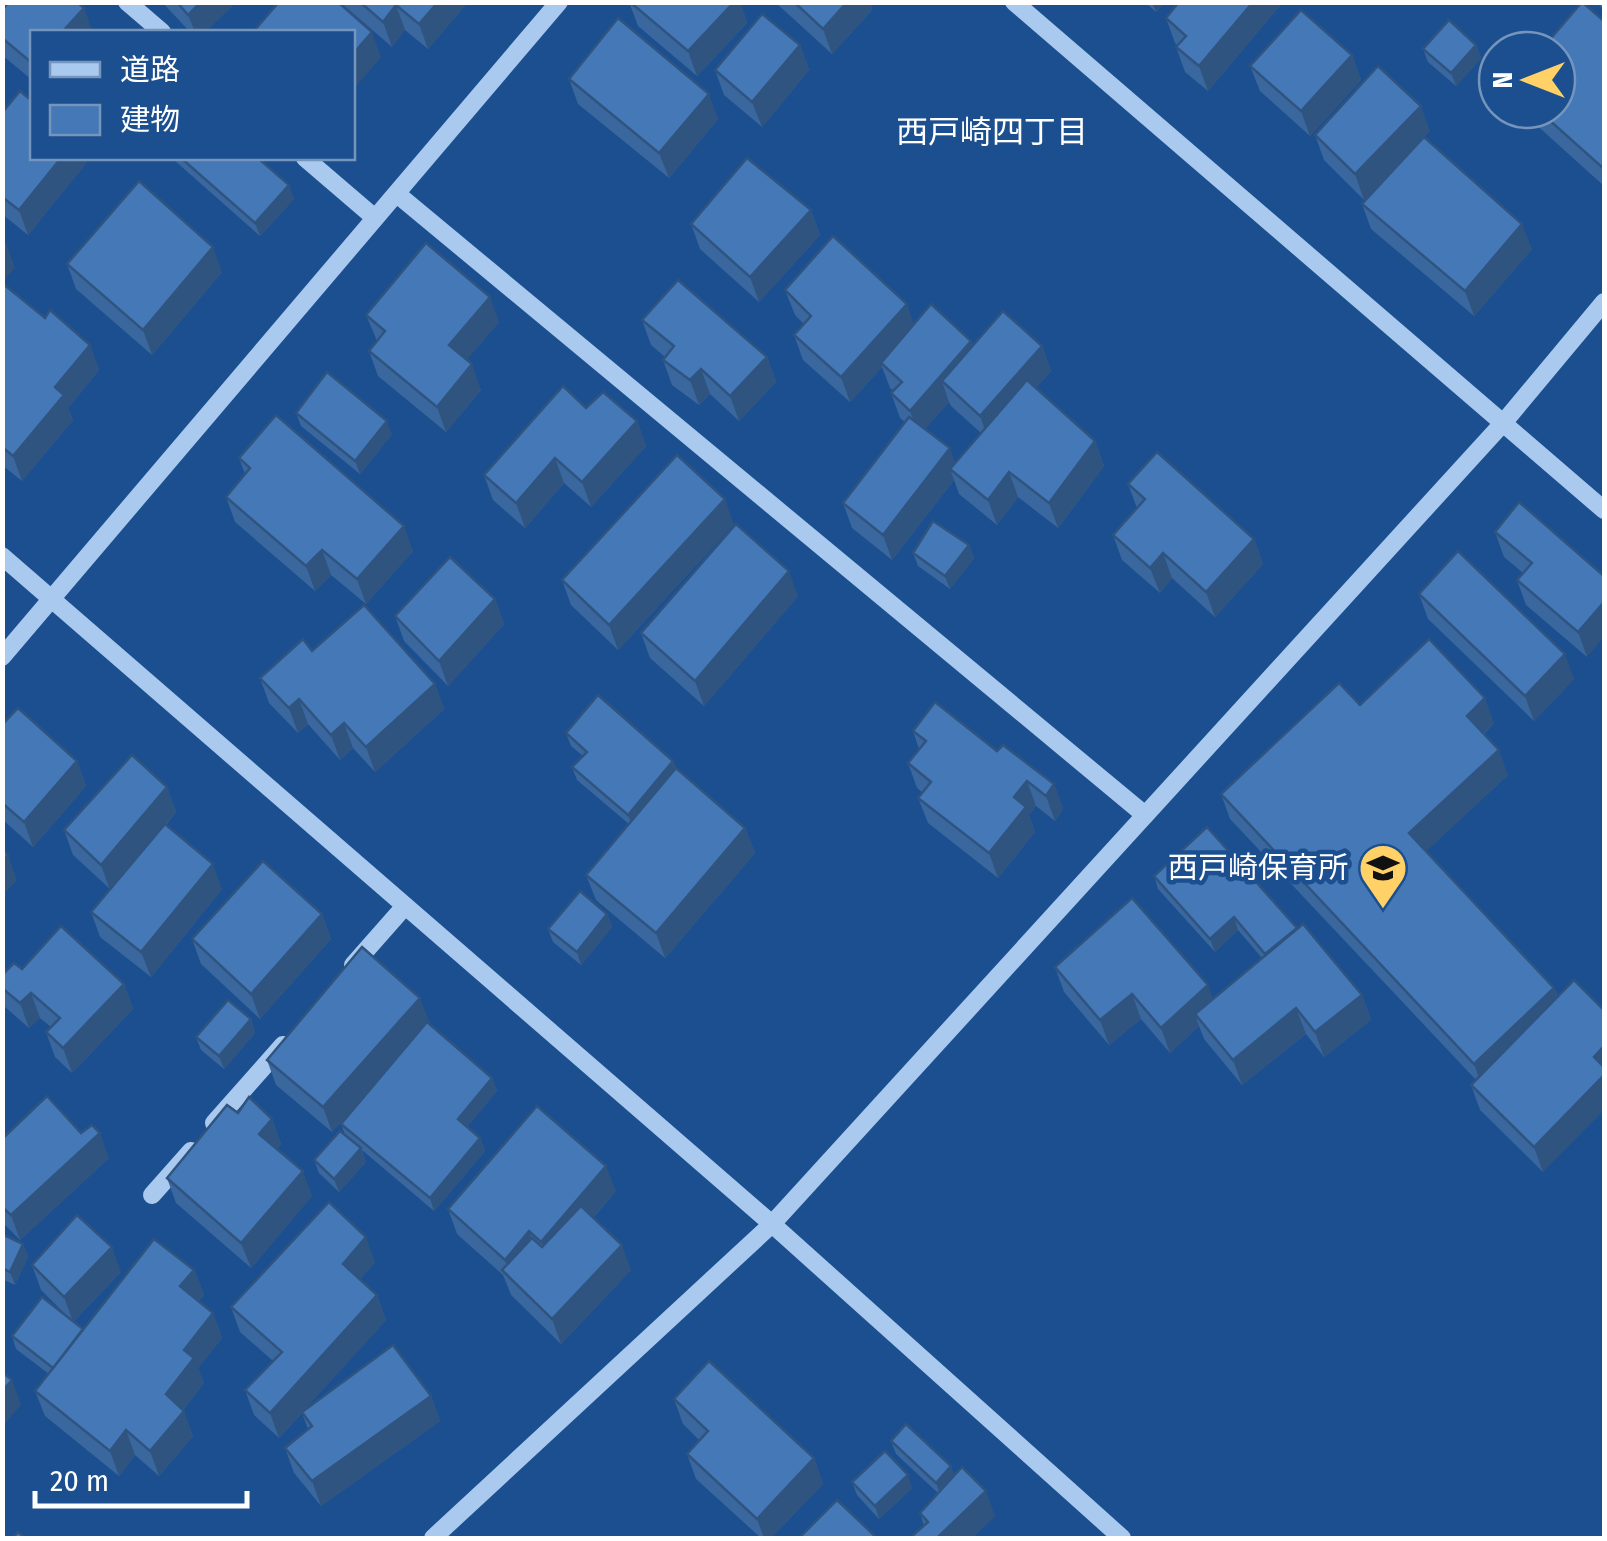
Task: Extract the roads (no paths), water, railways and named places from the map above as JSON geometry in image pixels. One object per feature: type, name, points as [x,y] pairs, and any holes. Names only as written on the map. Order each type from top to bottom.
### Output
[{"type":"street","points":[[127,2],[160,30]]},
{"type":"street","points":[[2,656],[559,2]]},
{"type":"street","points":[[1014,2],[1604,510]]},
{"type":"street","points":[[308,160],[376,218]]},
{"type":"street","points":[[396,194],[1146,815]]},
{"type":"street","points":[[433,1538],[772,1224],[1504,422],[1604,302]]},
{"type":"street","points":[[2,556],[772,1224],[1122,1538]]},
{"type":"street","points":[[342,978],[405,906]]},
{"type":"street","points":[[152,1195],[291,1036]]},
{"type":"place","name":"西戸崎保育所","points":[[1383,910]]},
{"type":"district","name":"西戸崎四丁目","points":[[992,132]]}]
